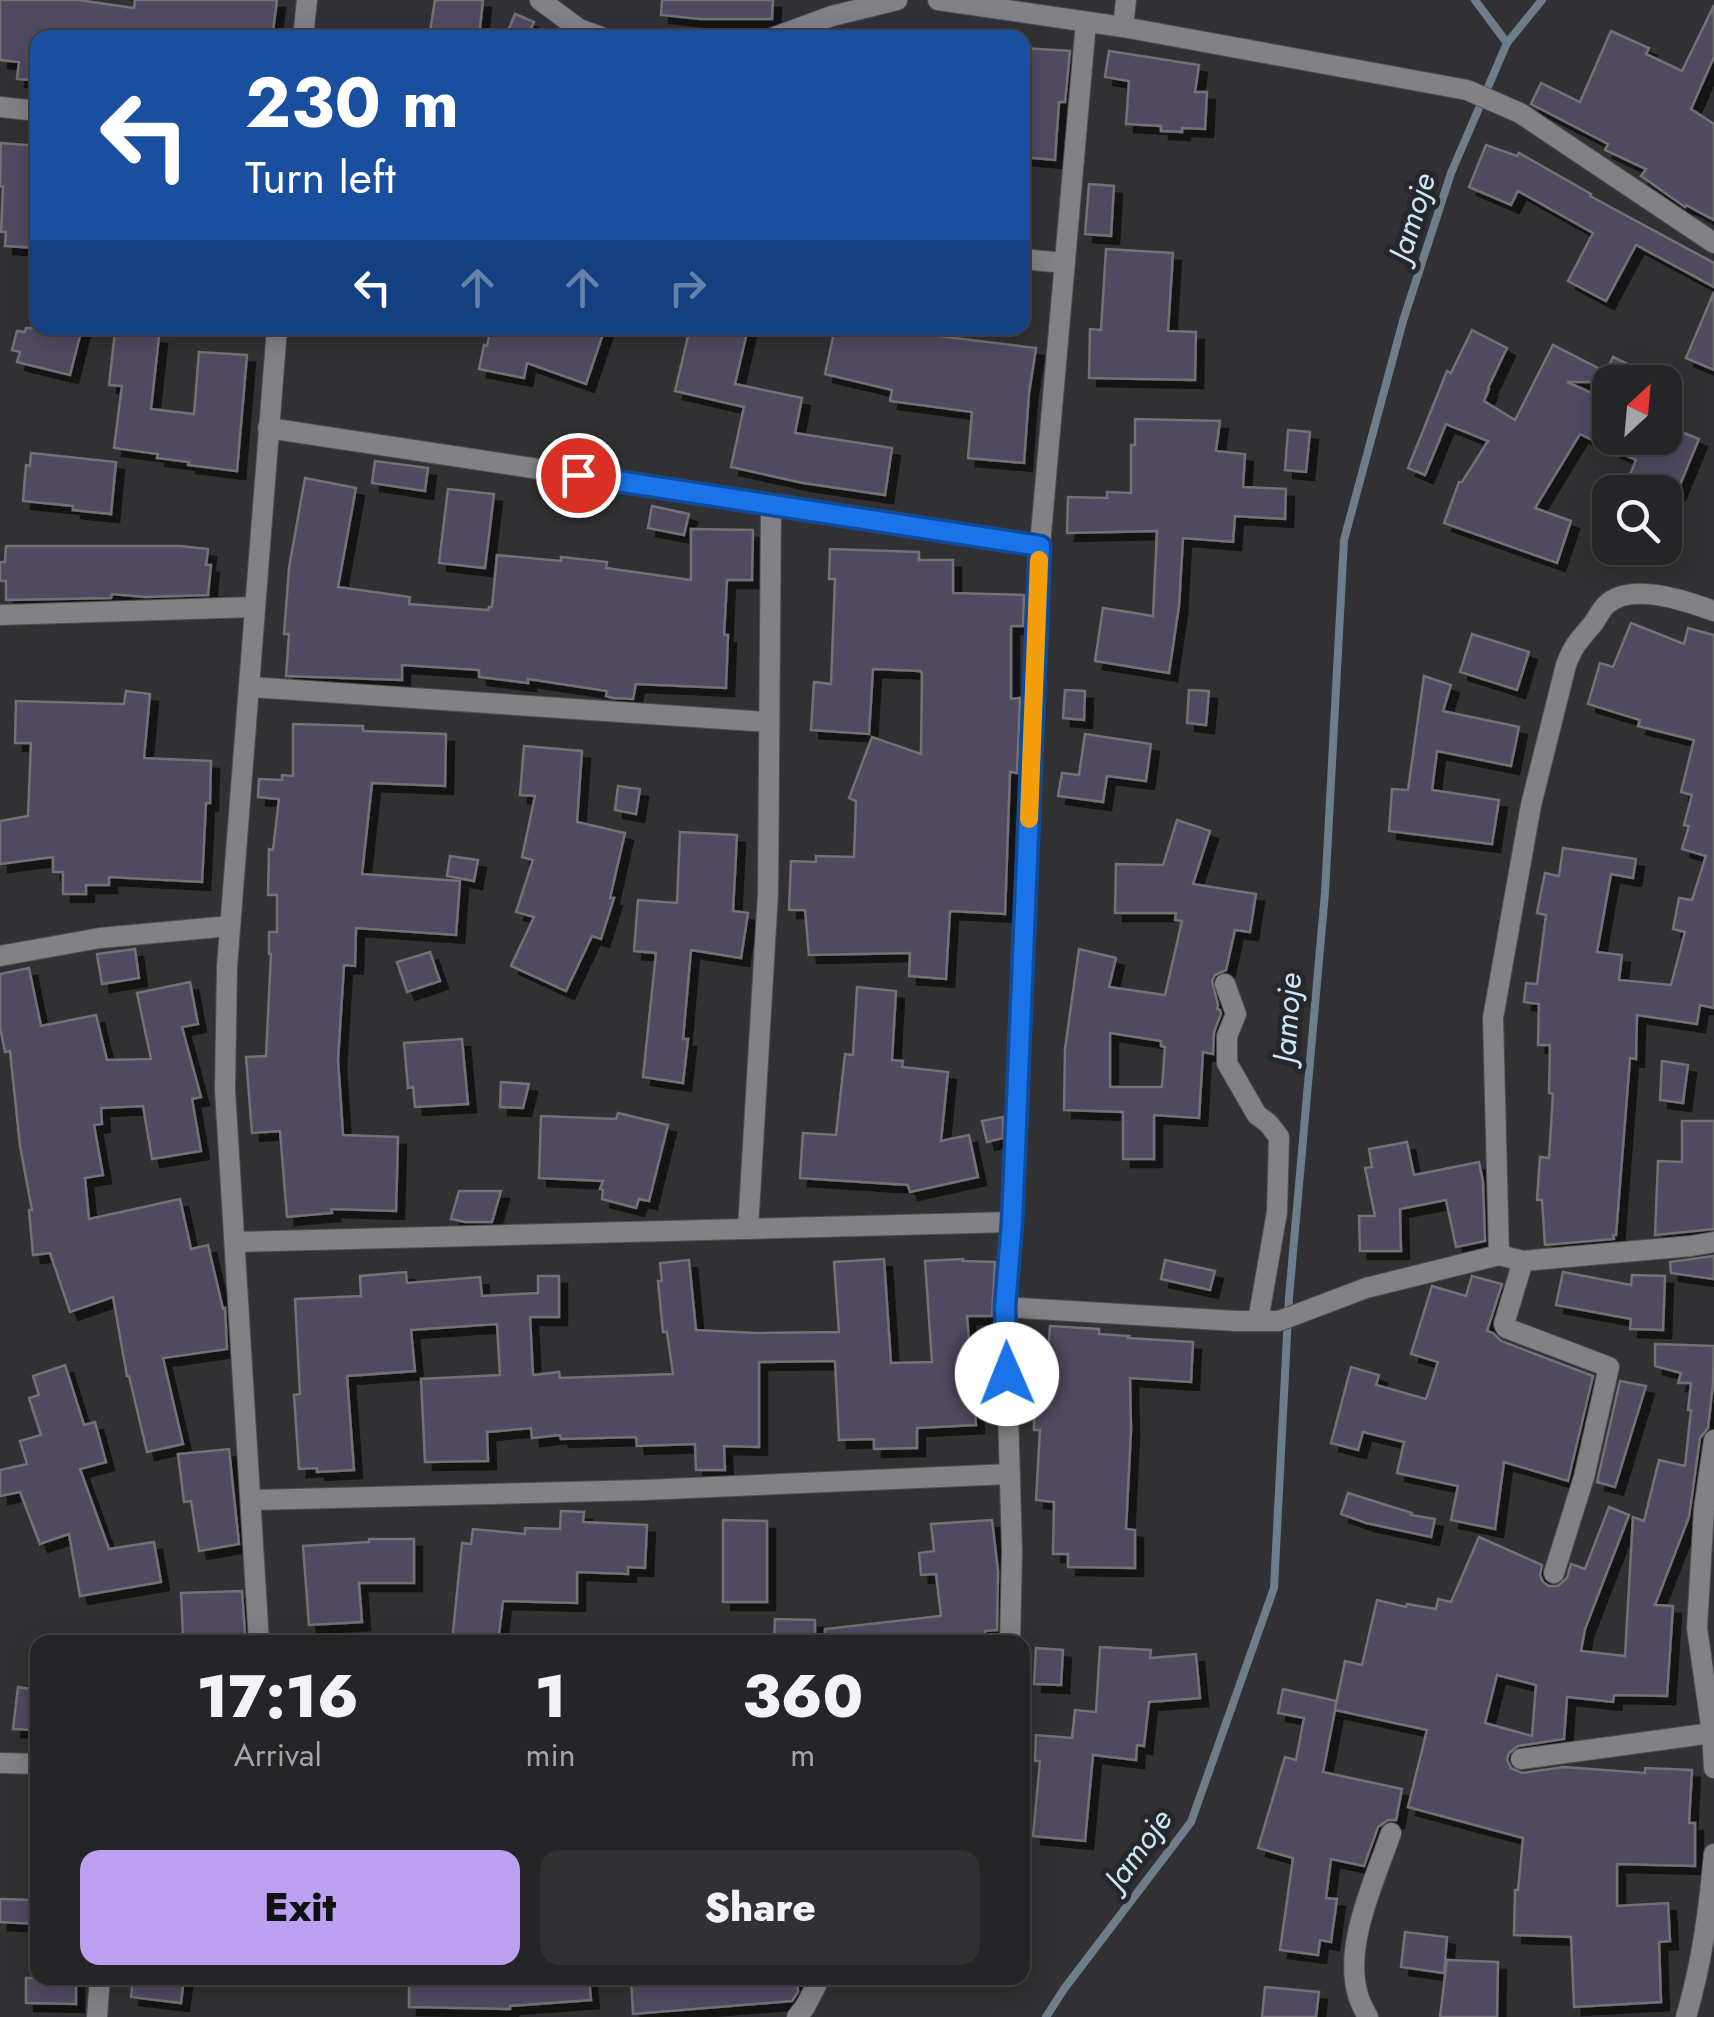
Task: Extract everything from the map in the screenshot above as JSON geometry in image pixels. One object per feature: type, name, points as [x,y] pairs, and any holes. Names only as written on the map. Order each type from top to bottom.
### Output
[{"type":"street","points":[[304,30],[307,0]]},
{"type":"street","points":[[540,0],[582,30]]},
{"type":"street","points":[[794,30],[898,0]]},
{"type":"street","points":[[938,0],[1123,27],[1466,90],[1520,114],[1714,244]]},
{"type":"street","points":[[1123,27],[1126,0]]},
{"type":"street","points":[[1010,1635],[1012,1550],[1005,1307],[1012,1222],[1040,546],[1086,22]]},
{"type":"street","points":[[0,106],[30,110]]},
{"type":"street","points":[[1030,260],[1065,264]]},
{"type":"street","points":[[259,1635],[225,1090],[230,926],[276,335]]},
{"type":"street","points":[[268,428],[1040,546]]},
{"type":"street","points":[[748,1228],[768,893],[771,505]]},
{"type":"street","points":[[1499,1256],[1493,1018],[1531,805],[1566,665],[1573,645],[1606,604],[1624,594],[1676,598],[1714,611]]},
{"type":"street","points":[[0,615],[255,608]]},
{"type":"street","points":[[248,687],[768,722]]},
{"type":"street","points":[[0,956],[100,938],[230,926]]},
{"type":"street","points":[[1225,984],[1236,1014],[1228,1036],[1227,1063],[1257,1115],[1279,1137],[1278,1212],[1258,1321]]},
{"type":"street","points":[[235,1242],[1012,1222]]},
{"type":"street","points":[[1005,1307],[1278,1321],[1366,1288],[1499,1256],[1523,1261],[1714,1242]]},
{"type":"street","points":[[1523,1261],[1506,1328],[1609,1366],[1584,1477],[1554,1574]]},
{"type":"street","points":[[1714,1440],[1704,1509],[1696,1628],[1714,1768]]},
{"type":"street","points":[[250,1500],[644,1490],[1010,1474]]},
{"type":"street","points":[[1521,1759],[1712,1733]]},
{"type":"street","points":[[0,1763],[30,1764]]},
{"type":"street","points":[[1368,2017],[1357,1994],[1354,1949],[1362,1914],[1391,1833]]},
{"type":"street","points":[[1686,2017],[1704,1938],[1714,1854]]},
{"type":"street","points":[[97,2017],[99,1985]]},
{"type":"street","points":[[797,2017],[816,1985]]},
{"type":"building","points":[[0,0],[78,0],[134,8],[135,0],[277,0],[273,30],[30,30],[30,80],[17,79],[19,62],[0,60]]},
{"type":"building","points":[[435,0],[483,0],[480,30],[430,30]]},
{"type":"building","points":[[662,0],[773,0],[772,19],[661,15]]},
{"type":"building","points":[[1714,5],[1714,57],[1691,109],[1714,124],[1714,220],[1685,207],[1641,176],[1646,169],[1605,150],[1608,144],[1531,104],[1541,83],[1580,102],[1611,31],[1649,48],[1646,54],[1682,71]]},
{"type":"building","points":[[515,14],[534,22],[530,30],[508,30]]},
{"type":"building","points":[[1030,48],[1070,51],[1065,102],[1059,102],[1055,160],[1030,158]]},
{"type":"building","points":[[1109,51],[1199,65],[1195,92],[1207,92],[1205,129],[1161,131],[1161,126],[1126,124],[1129,81],[1105,77]]},
{"type":"building","points":[[1,143],[30,145],[30,248],[5,246]]},
{"type":"building","points":[[1486,145],[1517,156],[1519,153],[1714,263],[1714,287],[1636,245],[1606,301],[1568,281],[1593,233],[1518,191],[1511,205],[1469,187]]},
{"type":"building","points":[[1089,184],[1114,186],[1111,236],[1085,234]]},
{"type":"building","points":[[1106,249],[1173,253],[1168,331],[1196,332],[1195,380],[1089,378],[1090,329],[1101,330]]},
{"type":"building","points":[[1714,292],[1714,370],[1686,358]]},
{"type":"building","points":[[30,328],[30,335],[80,335],[70,375],[17,362],[20,352],[12,350],[17,331]]},
{"type":"building","points":[[1472,330],[1507,348],[1484,401],[1515,420],[1553,345],[1592,365],[1592,382],[1567,382],[1592,393],[1592,440],[1580,434],[1535,508],[1571,521],[1557,563],[1444,523],[1459,482],[1488,441],[1446,424],[1425,475],[1408,468],[1447,371],[1451,373]]},
{"type":"building","points":[[115,335],[159,336],[151,409],[194,414],[199,352],[247,355],[237,471],[188,465],[189,462],[157,458],[158,454],[114,448],[122,386],[109,385]]},
{"type":"building","points":[[489,335],[603,335],[586,384],[527,363],[524,378],[479,369],[484,345],[487,346]]},
{"type":"building","points":[[688,335],[746,335],[735,384],[802,398],[795,433],[892,448],[885,495],[731,467],[744,407],[675,391]]},
{"type":"building","points":[[833,335],[930,335],[1036,348],[1024,463],[968,458],[972,412],[890,401],[892,390],[825,374]]},
{"type":"building","points":[[1613,357],[1630,365],[1609,365]]},
{"type":"building","points":[[1135,419],[1220,421],[1216,451],[1245,454],[1243,487],[1286,489],[1285,519],[1235,516],[1233,542],[1183,538],[1179,606],[1169,673],[1095,661],[1103,608],[1153,616],[1157,531],[1067,533],[1068,497],[1107,498],[1107,492],[1131,493]]},
{"type":"building","points":[[1288,430],[1310,432],[1306,472],[1285,470]]},
{"type":"building","points":[[1682,432],[1699,439],[1682,480],[1682,475],[1630,475],[1636,460],[1625,455],[1682,455]]},
{"type":"building","points":[[31,453],[116,462],[111,514],[23,501]]},
{"type":"building","points":[[375,461],[428,468],[425,491],[372,483]]},
{"type":"building","points":[[305,478],[356,488],[338,587],[410,597],[409,604],[488,610],[492,607],[497,555],[607,562],[606,568],[691,580],[691,529],[753,530],[752,580],[727,580],[726,688],[636,684],[633,699],[613,698],[606,696],[607,691],[528,679],[528,683],[479,677],[479,670],[402,665],[402,680],[286,676],[289,634],[284,634],[289,568]]},
{"type":"building","points":[[448,489],[494,494],[485,568],[439,563]]},
{"type":"building","points":[[652,506],[689,514],[684,535],[648,528]]},
{"type":"building","points":[[6,546],[208,549],[208,595],[112,594],[111,598],[6,600],[0,562],[5,562]]},
{"type":"building","points":[[830,549],[919,552],[919,560],[953,560],[953,593],[1024,595],[1023,626],[1011,626],[1011,699],[1020,698],[1017,773],[1010,772],[1005,914],[950,911],[946,979],[909,976],[910,953],[809,955],[805,910],[789,910],[791,861],[816,862],[816,856],[854,857],[856,801],[849,798],[872,737],[921,754],[920,671],[873,669],[869,734],[811,730],[814,682],[831,684],[835,579],[829,579]]},
{"type":"building","points":[[1631,623],[1684,644],[1688,628],[1714,635],[1714,1008],[1700,1005],[1697,1024],[1637,1015],[1636,1059],[1630,1058],[1616,1235],[1614,1239],[1545,1245],[1542,1200],[1537,1200],[1540,1157],[1549,1158],[1553,1094],[1549,1093],[1550,1045],[1538,1045],[1539,1004],[1524,1002],[1526,983],[1537,984],[1546,915],[1537,913],[1545,873],[1559,876],[1563,848],[1636,859],[1633,878],[1611,874],[1597,952],[1622,955],[1619,980],[1671,985],[1685,932],[1673,929],[1679,898],[1692,900],[1706,856],[1682,849],[1692,795],[1681,792],[1694,740],[1638,726],[1640,720],[1588,704],[1600,663],[1613,667]]},
{"type":"building","points":[[1472,634],[1529,652],[1517,690],[1460,672]]},
{"type":"building","points":[[1424,676],[1451,685],[1443,711],[1519,727],[1511,766],[1437,751],[1432,790],[1499,800],[1492,844],[1389,831],[1392,789],[1408,790]]},
{"type":"building","points":[[1065,690],[1085,691],[1084,720],[1063,718]]},
{"type":"building","points":[[1189,690],[1209,691],[1206,725],[1187,723]]},
{"type":"building","points":[[126,691],[150,694],[144,758],[211,761],[202,882],[109,877],[109,885],[86,885],[86,894],[63,894],[63,872],[53,872],[53,857],[0,864],[0,821],[28,816],[31,743],[15,743],[16,701],[124,704]]},
{"type":"building","points":[[293,724],[446,734],[445,786],[372,783],[362,874],[460,881],[456,935],[356,928],[355,966],[344,965],[338,1060],[343,1135],[398,1137],[396,1211],[331,1209],[332,1213],[287,1217],[280,1131],[252,1133],[246,1057],[266,1056],[269,932],[277,932],[277,895],[268,895],[269,849],[273,850],[279,799],[258,797],[259,779],[282,780],[282,775],[293,776]]},
{"type":"building","points":[[1085,734],[1151,744],[1146,781],[1107,776],[1103,802],[1058,796],[1062,773],[1079,775]]},
{"type":"building","points":[[524,746],[582,751],[577,822],[625,833],[610,898],[614,898],[601,939],[592,936],[566,991],[511,966],[534,917],[516,912],[533,860],[522,857],[535,796],[520,795]]},
{"type":"building","points":[[618,786],[640,789],[636,814],[615,810]]},
{"type":"building","points":[[1177,820],[1210,831],[1193,884],[1256,894],[1250,932],[1235,930],[1226,970],[1212,981],[1221,1014],[1214,1032],[1213,1054],[1203,1052],[1199,1118],[1154,1115],[1154,1159],[1123,1159],[1123,1112],[1064,1110],[1065,1049],[1079,949],[1116,958],[1109,987],[1165,995],[1182,921],[1175,920],[1176,913],[1115,913],[1116,864],[1163,865]],"holes":[[[1110,1033],[1161,1041],[1165,1047],[1162,1087],[1110,1087]]]},
{"type":"building","points":[[680,832],[737,835],[733,911],[748,913],[741,958],[691,950],[683,1083],[643,1077],[656,953],[634,951],[638,900],[677,903]]},
{"type":"building","points":[[450,856],[478,860],[474,881],[447,876]]},
{"type":"building","points":[[135,949],[139,978],[102,984],[97,954]]},
{"type":"building","points":[[430,952],[440,981],[407,992],[397,962]]},
{"type":"building","points":[[29,968],[41,1026],[96,1015],[107,1060],[151,1059],[137,993],[190,982],[198,1024],[182,1027],[201,1097],[192,1099],[201,1151],[152,1159],[143,1106],[101,1108],[102,1124],[94,1125],[103,1175],[85,1178],[89,1219],[180,1199],[191,1249],[208,1245],[225,1308],[227,1349],[163,1358],[183,1444],[147,1452],[127,1376],[113,1297],[70,1312],[50,1253],[33,1255],[32,1210],[20,1146],[10,1051],[5,1052],[0,1027],[0,974]]},
{"type":"building","points":[[857,987],[896,991],[892,1060],[903,1061],[902,1067],[948,1072],[941,1141],[969,1135],[978,1177],[910,1192],[908,1185],[800,1178],[803,1133],[836,1135],[845,1054],[853,1055]]},
{"type":"building","points":[[462,1039],[468,1104],[415,1107],[413,1087],[408,1088],[404,1043]]},
{"type":"building","points":[[1662,1061],[1688,1065],[1683,1103],[1660,1100]]},
{"type":"building","points":[[501,1082],[529,1084],[523,1108],[500,1107]]},
{"type":"building","points":[[618,1113],[668,1125],[649,1201],[639,1199],[636,1208],[602,1199],[603,1181],[539,1178],[541,1116],[616,1119]]},
{"type":"building","points":[[1003,1117],[1003,1138],[987,1142],[982,1121]]},
{"type":"building","points":[[1682,1121],[1714,1121],[1714,1229],[1655,1235],[1658,1161],[1682,1162]]},
{"type":"building","points":[[1407,1142],[1414,1175],[1479,1162],[1485,1241],[1456,1247],[1446,1200],[1400,1209],[1401,1251],[1360,1251],[1359,1216],[1375,1216],[1365,1168],[1372,1167],[1369,1149]]},
{"type":"building","points":[[459,1191],[501,1191],[492,1222],[451,1219]]},
{"type":"building","points":[[1714,1256],[1714,1279],[1671,1273],[1670,1262]]},
{"type":"building","points":[[884,1259],[891,1363],[932,1362],[925,1261],[995,1262],[992,1316],[967,1316],[976,1425],[917,1428],[917,1448],[874,1449],[874,1439],[839,1440],[835,1361],[759,1362],[759,1447],[724,1446],[725,1470],[696,1470],[695,1444],[637,1446],[636,1437],[532,1438],[531,1428],[487,1432],[488,1461],[425,1462],[421,1379],[500,1375],[497,1324],[411,1330],[415,1371],[347,1376],[354,1470],[299,1469],[294,1395],[300,1394],[295,1299],[361,1296],[360,1276],[406,1272],[407,1283],[480,1277],[482,1296],[538,1293],[538,1276],[559,1276],[559,1317],[530,1317],[533,1375],[559,1372],[560,1378],[673,1374],[667,1332],[663,1332],[660,1263],[689,1260],[696,1330],[839,1332],[834,1262]]},
{"type":"building","points":[[1165,1260],[1215,1271],[1210,1290],[1161,1279]]},
{"type":"building","points":[[1563,1272],[1631,1285],[1632,1275],[1665,1276],[1663,1330],[1630,1329],[1631,1319],[1556,1305]]},
{"type":"building","points":[[1472,1276],[1502,1284],[1487,1331],[1501,1341],[1593,1376],[1568,1481],[1504,1462],[1495,1529],[1451,1520],[1458,1486],[1397,1473],[1404,1442],[1363,1432],[1358,1450],[1331,1443],[1351,1367],[1379,1375],[1376,1385],[1426,1399],[1438,1362],[1411,1354],[1432,1286],[1466,1296]]},
{"type":"building","points":[[1050,1326],[1099,1329],[1099,1334],[1128,1338],[1193,1342],[1191,1382],[1130,1378],[1126,1529],[1135,1530],[1135,1568],[1068,1567],[1068,1554],[1053,1554],[1054,1502],[1036,1500],[1040,1430],[1034,1430],[1034,1396],[1045,1397]]},
{"type":"building","points":[[1655,1344],[1714,1346],[1708,1428],[1700,1438],[1689,1517],[1655,1605],[1673,1606],[1667,1696],[1614,1695],[1613,1702],[1567,1697],[1564,1739],[1518,1746],[1507,1760],[1511,1768],[1522,1773],[1564,1767],[1645,1773],[1645,1768],[1692,1770],[1689,1823],[1695,1823],[1695,1866],[1617,1864],[1617,1906],[1668,1903],[1670,1941],[1659,1942],[1661,2002],[1574,2007],[1571,1937],[1514,1935],[1515,1890],[1523,1838],[1408,1807],[1427,1730],[1335,1710],[1323,1772],[1402,1789],[1396,1820],[1378,1827],[1364,1866],[1331,1859],[1326,1898],[1337,1899],[1331,1942],[1320,1940],[1318,1955],[1280,1950],[1293,1858],[1258,1848],[1285,1757],[1296,1760],[1304,1718],[1278,1713],[1283,1689],[1336,1701],[1335,1709],[1345,1661],[1362,1665],[1377,1600],[1436,1609],[1438,1599],[1451,1602],[1479,1537],[1542,1565],[1543,1582],[1558,1586],[1567,1578],[1571,1564],[1585,1569],[1609,1507],[1629,1515],[1585,1629],[1581,1651],[1625,1656],[1633,1517],[1644,1521],[1659,1460],[1685,1466],[1691,1410],[1691,1383],[1678,1383],[1681,1373],[1655,1366]],"holes":[[[1497,1675],[1536,1685],[1532,1736],[1485,1723]]]},
{"type":"building","points":[[65,1365],[84,1425],[95,1422],[106,1462],[80,1469],[109,1549],[154,1542],[161,1582],[80,1596],[69,1534],[40,1544],[20,1492],[0,1496],[0,1470],[27,1464],[20,1441],[41,1435],[29,1398],[39,1395],[33,1376]]},
{"type":"building","points":[[1620,1381],[1646,1386],[1615,1487],[1597,1482]]},
{"type":"building","points":[[229,1449],[239,1544],[199,1551],[191,1501],[184,1502],[178,1454]]},
{"type":"building","points":[[1348,1493],[1411,1515],[1435,1519],[1431,1537],[1341,1514]]},
{"type":"building","points":[[561,1511],[584,1512],[583,1522],[647,1525],[645,1568],[628,1567],[628,1574],[577,1572],[577,1603],[503,1601],[499,1635],[453,1635],[462,1543],[471,1544],[473,1529],[525,1534],[525,1528],[560,1529]]},
{"type":"building","points":[[723,1520],[767,1521],[767,1602],[723,1602]]},
{"type":"building","points":[[992,1520],[998,1571],[997,1630],[985,1631],[985,1635],[825,1635],[825,1629],[941,1616],[936,1574],[921,1575],[919,1553],[934,1551],[931,1524]]},
{"type":"building","points":[[414,1539],[414,1583],[359,1583],[362,1622],[309,1625],[303,1546]]},
{"type":"building","points":[[242,1591],[245,1634],[183,1635],[181,1593]]},
{"type":"building","points":[[775,1619],[815,1620],[815,1635],[774,1635]]},
{"type":"building","points":[[1100,1647],[1151,1650],[1150,1658],[1196,1654],[1200,1698],[1149,1702],[1144,1746],[1137,1745],[1136,1760],[1093,1755],[1085,1841],[1033,1836],[1040,1761],[1035,1761],[1036,1735],[1072,1738],[1075,1710],[1096,1712]]},
{"type":"building","points":[[1036,1648],[1063,1650],[1061,1685],[1034,1684]]},
{"type":"building","points":[[18,1687],[30,1689],[30,1730],[13,1729]]},
{"type":"building","points":[[0,1899],[30,1900],[30,1924],[0,1922]]},
{"type":"building","points":[[1405,1932],[1447,1937],[1444,1973],[1401,1967]]},
{"type":"building","points":[[1447,1960],[1498,1962],[1497,2017],[1440,2017]]},
{"type":"building","points":[[26,1978],[30,1978],[30,1985],[76,1985],[76,2004],[26,2003]]},
{"type":"building","points":[[132,1985],[183,1985],[181,2003],[131,1997]]},
{"type":"building","points":[[409,1985],[590,1985],[591,2000],[510,2009],[409,2007]]},
{"type":"building","points":[[631,1985],[798,1985],[792,2001],[633,2014]]},
{"type":"building","points":[[1265,1987],[1319,1992],[1316,2017],[1262,2017]]},
{"type":"waterway","points":[[1475,0],[1507,43]]},
{"type":"waterway","name":"Jamoje","points":[[1046,2017],[1191,1822],[1274,1588],[1289,1297],[1325,893],[1344,540],[1403,321],[1451,173],[1507,43],[1542,0]]},
{"type":"slow traffic","points":[[1029,819],[1039,560]]},
{"type":"route","points":[[578,475],[1040,546],[1012,1222],[1005,1307],[1007,1374]]}]
